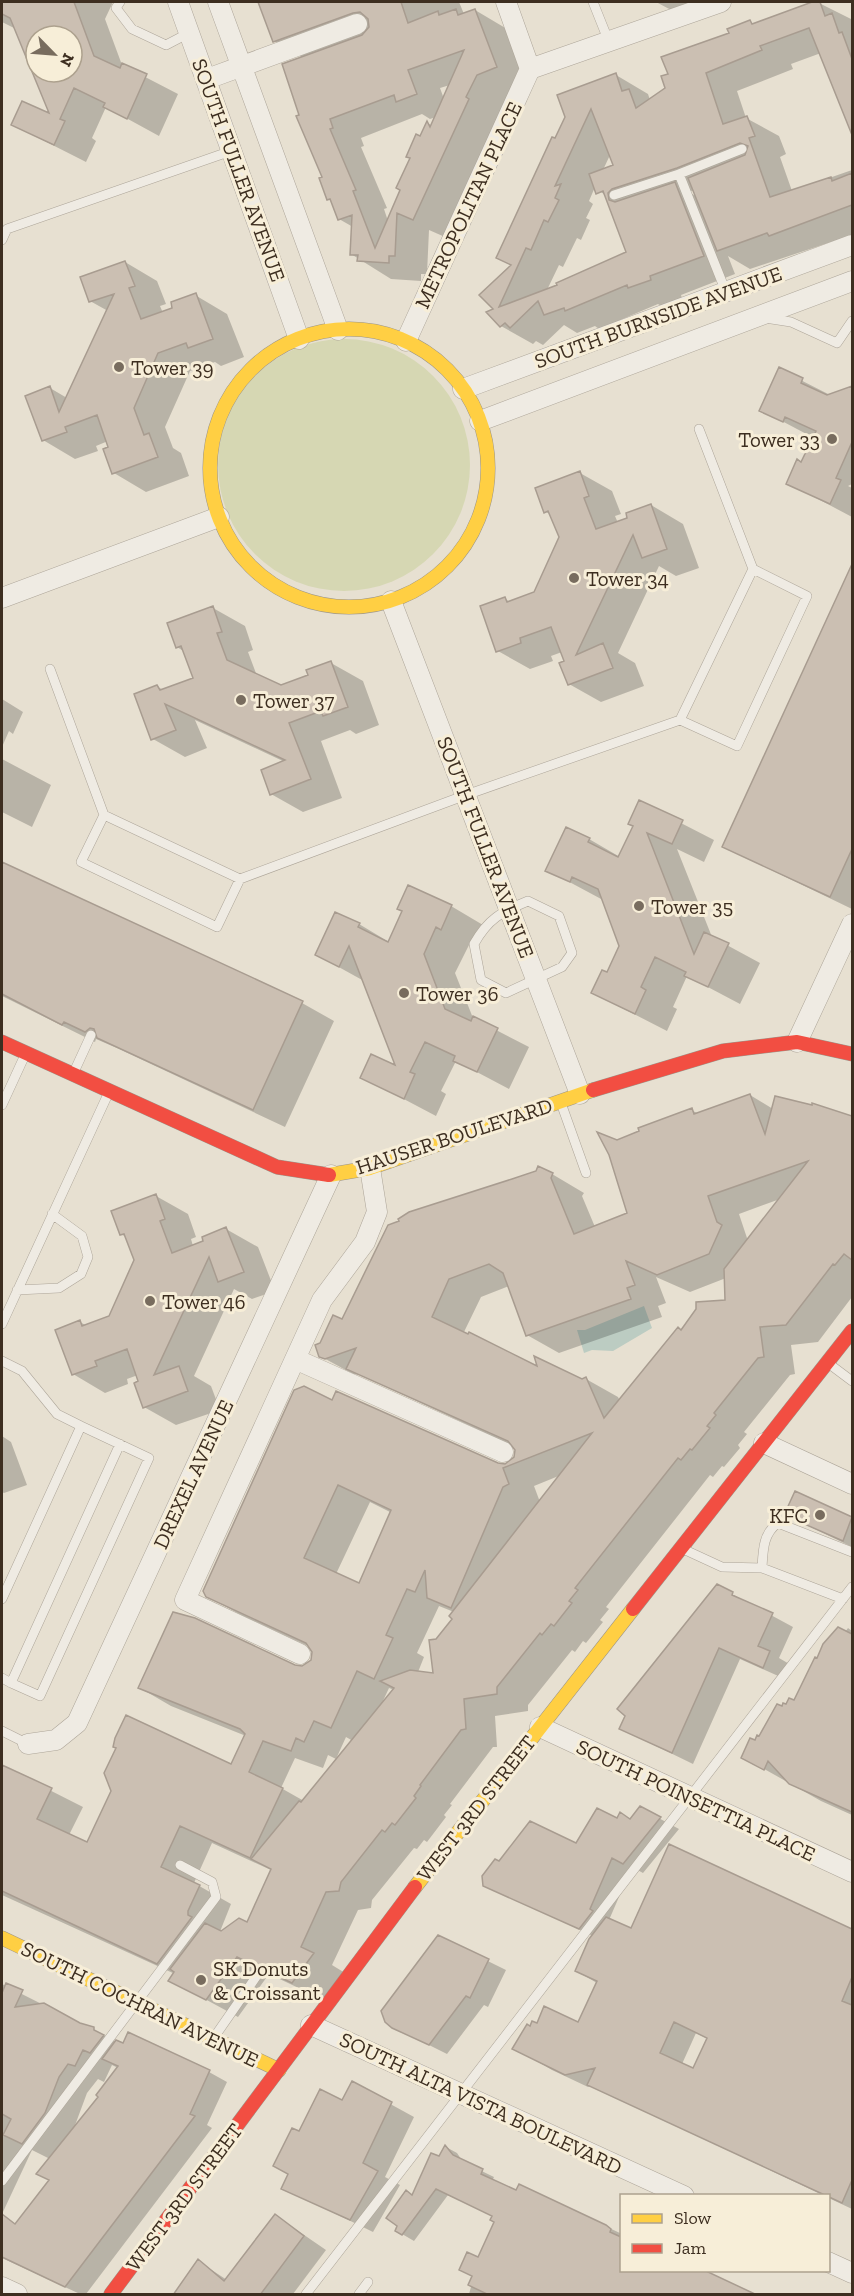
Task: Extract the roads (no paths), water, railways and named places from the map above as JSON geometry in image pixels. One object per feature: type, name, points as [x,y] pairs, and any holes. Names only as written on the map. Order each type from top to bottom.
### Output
[{"type":"street","name":"SOUTH FULLER AVENUE","points":[[178,2],[299,339]]},
{"type":"street","name":"SOUTH FULLER AVENUE","points":[[218,2],[338,330]]},
{"type":"street","points":[[506,2],[530,69],[722,2]]},
{"type":"street","points":[[207,79],[357,24]]},
{"type":"street","name":"METROPOLITAN PLACE","points":[[406,341],[530,69]]},
{"type":"street","name":"SOUTH BURNSIDE AVENUE","points":[[463,389],[852,245]]},
{"type":"street","name":"SOUTH BURNSIDE AVENUE","points":[[480,421],[852,280]]},
{"type":"street","points":[[726,292],[747,320]]},
{"type":"street","points":[[338,330],[373,331],[406,341],[438,361],[463,389],[480,421],[486,448],[487,476],[485,496],[471,535],[446,568],[430,582],[391,601],[343,608],[297,598],[276,587],[250,566],[231,543],[219,517],[210,469],[218,423],[228,401],[257,364],[299,339],[338,330]]},
{"type":"street","points":[[2,598],[219,517]]},
{"type":"street","name":"SOUTH FULLER AVENUE","points":[[391,601],[580,1094]]},
{"type":"street","points":[[797,1042],[852,924]]},
{"type":"street","name":"HAUSER BOULEVARD","points":[[2,1042],[277,1167],[331,1174],[370,1168],[580,1094],[723,1051],[797,1042],[852,1054]]},
{"type":"street","points":[[300,1654],[184,1600],[322,1300],[365,1242],[377,1212],[370,1168]]},
{"type":"street","name":"DREXEL AVENUE","points":[[28,1744],[56,1740],[77,1724],[331,1174]]},
{"type":"street","name":"WEST 3RD STREET","points":[[111,2295],[311,2025],[540,1727],[852,1331]]},
{"type":"street","points":[[296,1359],[503,1452]]},
{"type":"street","points":[[764,1443],[852,1484]]},
{"type":"street","name":"SOUTH POINSETTIA PLACE","points":[[540,1727],[852,1871]]},
{"type":"street","name":"SOUTH COCHRAN AVENUE","points":[[2,1938],[279,2070]]},
{"type":"street","name":"SOUTH ALTA VISTA BOULEVARD","points":[[311,2025],[680,2194]]},
{"type":"street","points":[[830,2263],[852,2273]]},
{"type":"street","points":[[2,2287],[17,2295]]},
{"type":"lane","points":[[120,2],[116,8],[132,29],[166,45],[189,33]]},
{"type":"lane","points":[[593,2],[609,42]]},
{"type":"lane","points":[[614,195],[679,174],[742,149]]},
{"type":"lane","points":[[2,240],[4,228],[231,151]]},
{"type":"lane","points":[[679,174],[726,292]]},
{"type":"lane","points":[[747,320],[791,322],[837,343],[852,321]]},
{"type":"lane","points":[[104,815],[81,862],[217,927],[240,879],[466,795],[680,720],[737,746],[807,596],[753,569],[699,429]]},
{"type":"lane","points":[[680,720],[753,569]]},
{"type":"lane","points":[[50,669],[104,815],[240,879]]},
{"type":"lane","points":[[528,901],[560,916],[572,953],[562,968],[536,978],[506,993],[481,980],[474,944],[486,923],[509,908],[528,901]]},
{"type":"lane","points":[[73,1074],[91,1035]]},
{"type":"lane","points":[[2,1105],[26,1053]]},
{"type":"lane","points":[[2,1324],[110,1091]]},
{"type":"lane","points":[[560,1101],[586,1173]]},
{"type":"lane","points":[[17,1290],[58,1288],[81,1274],[88,1257],[82,1236],[54,1212]]},
{"type":"lane","points":[[2,1361],[22,1371],[57,1414],[149,1458],[40,1696],[2,1678]]},
{"type":"lane","points":[[827,1363],[852,1381]]},
{"type":"lane","points":[[2,1599],[81,1426]]},
{"type":"lane","points":[[11,1683],[120,1444]]},
{"type":"lane","points":[[762,1568],[765,1538],[772,1527],[778,1523],[784,1523],[852,1552]]},
{"type":"lane","points":[[681,1548],[722,1567],[762,1568],[843,1599]]},
{"type":"lane","points":[[306,2295],[852,1587]]},
{"type":"lane","points":[[2,1731],[28,1744]]},
{"type":"lane","points":[[2,2181],[216,1897],[212,1882],[180,1865]]},
{"type":"lane","points":[[213,2038],[258,1974]]},
{"type":"lane","points":[[359,2295],[368,2282]]},
{"type":"place","name":"Tower 39","points":[[119,367]]},
{"type":"place","name":"Tower 33","points":[[832,439]]},
{"type":"place","name":"Tower 34","points":[[574,578]]},
{"type":"place","name":"Tower 37","points":[[241,700]]},
{"type":"place","name":"Tower 35","points":[[639,906]]},
{"type":"place","name":"Tower 36","points":[[404,993]]},
{"type":"place","name":"Tower 46","points":[[150,1301]]},
{"type":"place","name":"KFC","points":[[820,1515]]},
{"type":"place","name":"SK Donuts & Croissant","points":[[201,1980]]}]
